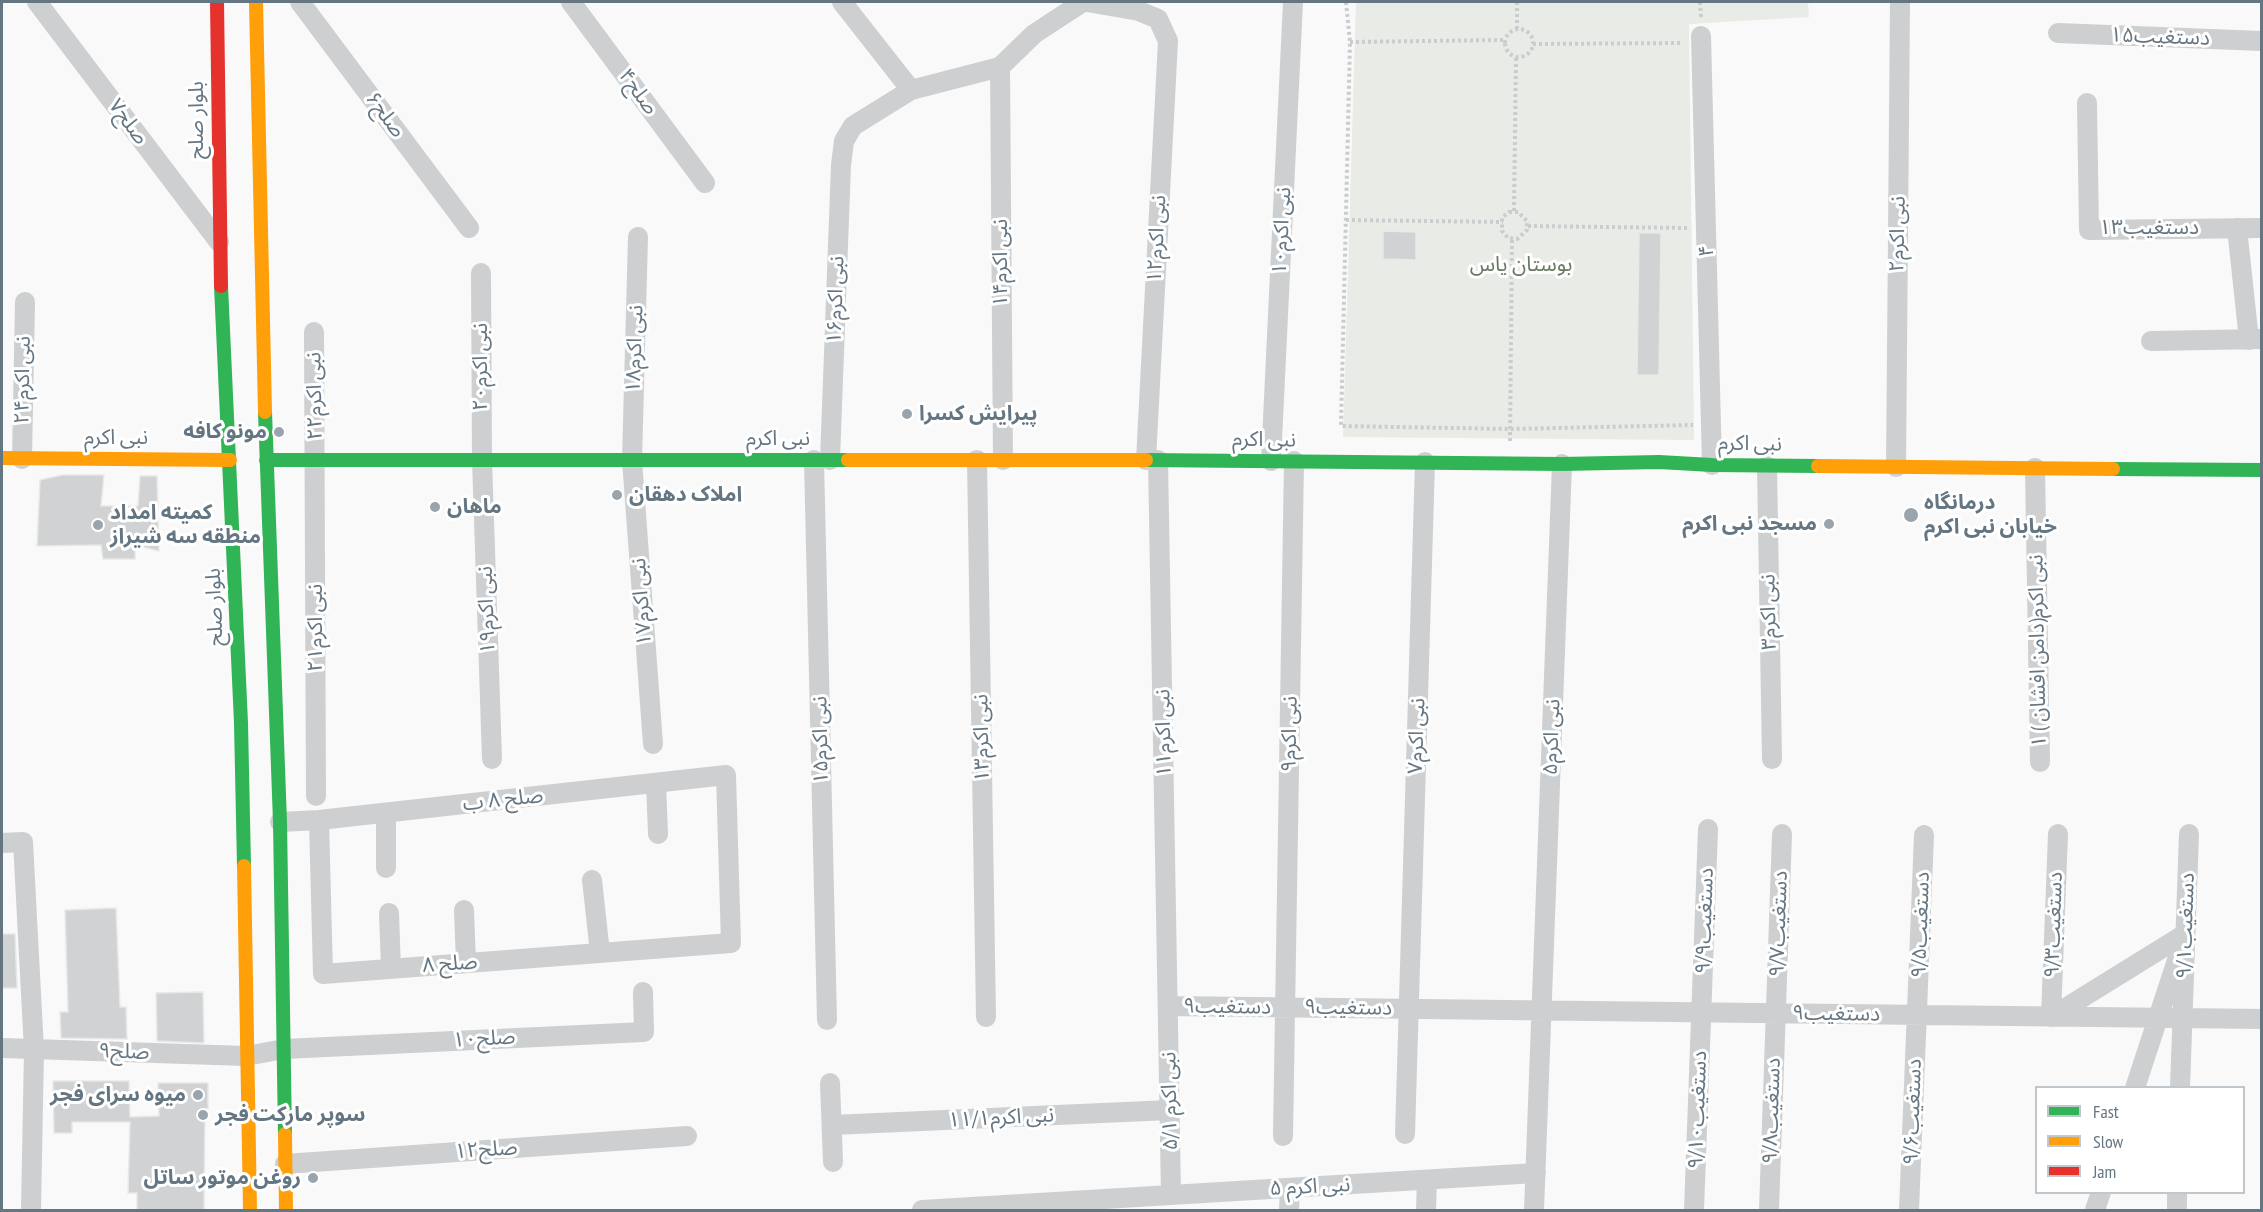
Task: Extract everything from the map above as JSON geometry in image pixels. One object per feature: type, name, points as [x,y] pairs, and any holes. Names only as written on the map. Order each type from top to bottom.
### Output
[{"type":"main road","name":"بلوار صلح","points":[[218,2],[219,242],[241,723],[250,1210]]},
{"type":"main road","points":[[256,2],[266,460],[276,670],[280,822],[286,1210]]},
{"type":"main road","name":"نبی اکرم","points":[[2,458],[230,460]]},
{"type":"main road","name":"نبی اکرم","points":[[266,460],[1152,460],[1562,464],[1659,462],[1767,466],[2262,470]]},
{"type":"street","name":"صلح۷","points":[[38,2],[219,242]]},
{"type":"street","name":"صلح۶","points":[[300,2],[469,228]]},
{"type":"street","name":"صلح۴","points":[[571,2],[705,183]]},
{"type":"street","points":[[842,2],[911,90],[1000,67],[1034,34],[1085,2]]},
{"type":"street","name":"نبی اکرم۱۲","points":[[1085,2],[1139,11],[1158,20],[1168,41],[1152,460]]},
{"type":"street","name":"نبی اکرم۱۰","points":[[1271,461],[1293,2]]},
{"type":"street","name":"نبی اکرم۲","points":[[1896,467],[1900,2]]},
{"type":"street","name":"دستغیب۱۵","points":[[2058,33],[2262,41]]},
{"type":"street","name":"۴","points":[[1702,39],[1712,465]]},
{"type":"street","name":"نبی اکرم۱۴","points":[[1000,67],[1002,460]]},
{"type":"street","name":"نبی اکرم۱۶","points":[[822,460],[844,141],[853,126],[911,90]]},
{"type":"street","name":"دستغیب۱۳","points":[[2087,103],[2089,230],[2262,228]]},
{"type":"street","points":[[2151,341],[2255,339],[2236,228]]},
{"type":"street","name":"نبی اکرم۱۸","points":[[632,460],[638,237]]},
{"type":"street","name":"نبی اکرم۲۰","points":[[481,273],[482,460]]},
{"type":"street","name":"نبی اکرم۲۴","points":[[22,459],[25,302]]},
{"type":"street","name":"نبی اکرم۲۲","points":[[314,332],[316,460]]},
{"type":"street","name":"نبی اکرم۲۱","points":[[316,460],[316,796]]},
{"type":"street","name":"نبی اکرم۱۹","points":[[482,460],[492,759]]},
{"type":"street","name":"نبی اکرم۱۷","points":[[632,460],[653,744]]},
{"type":"street","name":"نبی اکرم۱۵","points":[[822,460],[827,1020]]},
{"type":"street","name":"نبی اکرم۱۳","points":[[977,460],[986,1017]]},
{"type":"street","name":"نبی اکرم۱۱","points":[[1152,460],[1169,1006]]},
{"type":"street","name":"نبی اکرم۹","points":[[1282,1136],[1294,461]]},
{"type":"street","name":"نبی اکرم۷","points":[[1405,1134],[1425,462]]},
{"type":"street","name":"نبی اکرم۵","points":[[1543,1011],[1562,464]]},
{"type":"street","name":"نبی اکرم۳","points":[[1767,466],[1772,759]]},
{"type":"street","name":"۱ نبی اکرم(دامن افشان )","points":[[2035,468],[2040,762]]},
{"type":"street","name":"صلح ۸ ب","points":[[280,822],[386,813],[726,775],[731,943]]},
{"type":"street","points":[[656,783],[658,834]]},
{"type":"street","points":[[386,813],[386,868]]},
{"type":"street","name":"۸ صلح","points":[[319,820],[323,974],[731,943]]},
{"type":"street","name":"دستغیب۹/۹","points":[[1702,1012],[1708,829]]},
{"type":"street","name":"دستغیب۹/۷","points":[[1776,1013],[1782,834]]},
{"type":"street","name":"دستغیب۹/۳","points":[[2051,1017],[2058,834]]},
{"type":"street","name":"دستغیب۹/۱","points":[[2180,1086],[2188,834]]},
{"type":"street","name":"۹/۵دستغیب","points":[[1917,1015],[1924,835]]},
{"type":"street","points":[[2,843],[23,842],[34,1050],[31,1210]]},
{"type":"street","points":[[592,880],[600,953]]},
{"type":"street","points":[[464,910],[466,963]]},
{"type":"street","points":[[389,913],[391,969]]},
{"type":"street","points":[[2051,1017],[2185,934]]},
{"type":"street","points":[[2136,1086],[2185,934]]},
{"type":"street","name":"صلح۱۰","points":[[284,1048],[644,1032],[643,992]]},
{"type":"street","name":"دستغیب۹","points":[[1169,1006],[1286,1008]]},
{"type":"street","name":"نبی اکرم ۵/۱","points":[[1162,1201],[1170,1110],[1169,1006]]},
{"type":"street","name":"۹دستغیب","points":[[1286,1008],[1410,1009]]},
{"type":"street","name":"دستغیب۹","points":[[1410,1009],[2262,1019]]},
{"type":"street","points":[[1534,1210],[1543,1011]]},
{"type":"street","name":"دستغیب۹/۱۰","points":[[1694,1209],[1702,1012]]},
{"type":"street","name":"دستغیب۹/۸","points":[[1769,1209],[1776,1013]]},
{"type":"street","name":"دستغیب۹/۶","points":[[1909,1210],[1917,1015]]},
{"type":"street","name":"صلح۹","points":[[2,1048],[246,1056],[284,1048]]},
{"type":"street","points":[[830,1083],[833,1162]]},
{"type":"street","name":"نبی اکرم۱۱/۱","points":[[831,1125],[1170,1110]]},
{"type":"street","name":"صلح۱۲","points":[[285,1164],[687,1136]]},
{"type":"street","name":"نبی اکرم ۵","points":[[922,1210],[1162,1201],[1290,1188],[1536,1173]]},
{"type":"street","points":[[1426,1210],[1427,1180]]},
{"type":"street","points":[[1289,1210],[1290,1188]]},
{"type":"street","points":[[2095,1210],[2100,1194]]},
{"type":"street","points":[[2177,1194],[2177,1210]]},
{"type":"path","points":[[1346,2],[1350,42],[1341,426],[1510,429],[1711,424]]},
{"type":"path","points":[[1517,2],[1517,28]]},
{"type":"path","points":[[1517,28],[1527,31],[1531,34],[1532,49],[1526,56],[1516,57],[1506,49],[1505,40],[1509,32],[1517,28]]},
{"type":"path","points":[[1533,44],[1702,39]]},
{"type":"path","points":[[1350,42],[1505,40]]},
{"type":"path","points":[[1514,212],[1516,57]]},
{"type":"path","points":[[1514,212],[1526,217],[1528,226],[1525,234],[1512,239],[1500,227],[1503,222],[1502,218],[1514,212]]},
{"type":"path","points":[[1346,220],[1503,222]]},
{"type":"path","points":[[1528,226],[1706,229]]},
{"type":"path","points":[[1509,463],[1512,239]]},
{"type":"green space","name":"بوستان یاس","points":[[1356,2],[1808,2],[1809,17],[1689,24],[1694,440],[1343,437]]},
{"type":"building","points":[[1383,231],[1416,232],[1416,260],[1383,259]]},
{"type":"building","points":[[1639,233],[1661,233],[1659,375],[1637,375]]},
{"type":"building","name":"کمیته امداد منطقه سه شیراز","points":[[62,475],[104,475],[101,506],[138,506],[140,476],[157,476],[159,551],[135,545],[135,559],[103,559],[101,545],[37,546],[40,480]]},
{"type":"building","points":[[116,908],[120,1007],[126,1007],[127,1039],[61,1038],[60,1012],[68,1012],[65,910]]},
{"type":"building","points":[[2,934],[15,934],[17,988],[2,988]]},
{"type":"building","points":[[203,992],[204,1043],[157,1041],[156,993]]},
{"type":"building","points":[[53,1081],[129,1081],[130,1117],[159,1116],[158,1083],[208,1083],[208,1109],[205,1109],[204,1210],[137,1210],[137,1193],[128,1193],[130,1122],[72,1122],[72,1133],[54,1133]]},
{"type":"traffic: fast","points":[[221,286],[241,723],[244,866]]},
{"type":"traffic: fast","points":[[265,412],[280,822],[285,1134]]},
{"type":"traffic: fast","points":[[266,460],[848,460]]},
{"type":"traffic: fast","points":[[1146,460],[1562,464],[1659,462],[1818,466]]},
{"type":"traffic: fast","points":[[2113,469],[2262,470]]},
{"type":"traffic: slow","points":[[256,2],[265,412]]},
{"type":"traffic: slow","points":[[2,458],[230,460]]},
{"type":"traffic: slow","points":[[848,460],[1146,460]]},
{"type":"traffic: slow","points":[[1818,466],[2113,469]]},
{"type":"traffic: slow","points":[[244,866],[250,1210]]},
{"type":"traffic: slow","points":[[285,1134],[286,1210]]},
{"type":"traffic: jam","points":[[217,2],[221,286]]},
{"type":"place","name":"پیرایش کسرا","points":[[907,414]]},
{"type":"place","name":"مونو کافه","points":[[279,432]]},
{"type":"place","name":"املاک دهقان","points":[[617,495]]},
{"type":"place","name":"ماهان","points":[[435,507]]},
{"type":"place","name":"درمانگاه خیابان نبی اکرم","points":[[1911,515]]},
{"type":"place","name":"مسجد نبی اکرم","points":[[1829,524]]},
{"type":"place","name":"کمیته امداد منطقه سه شیراز","points":[[98,525]]},
{"type":"place","name":"میوه سرای فجر","points":[[198,1095]]},
{"type":"place","name":"سوپر مارکت فجر","points":[[203,1115]]},
{"type":"place","name":"روغن موتور ساتل","points":[[313,1178]]}]
